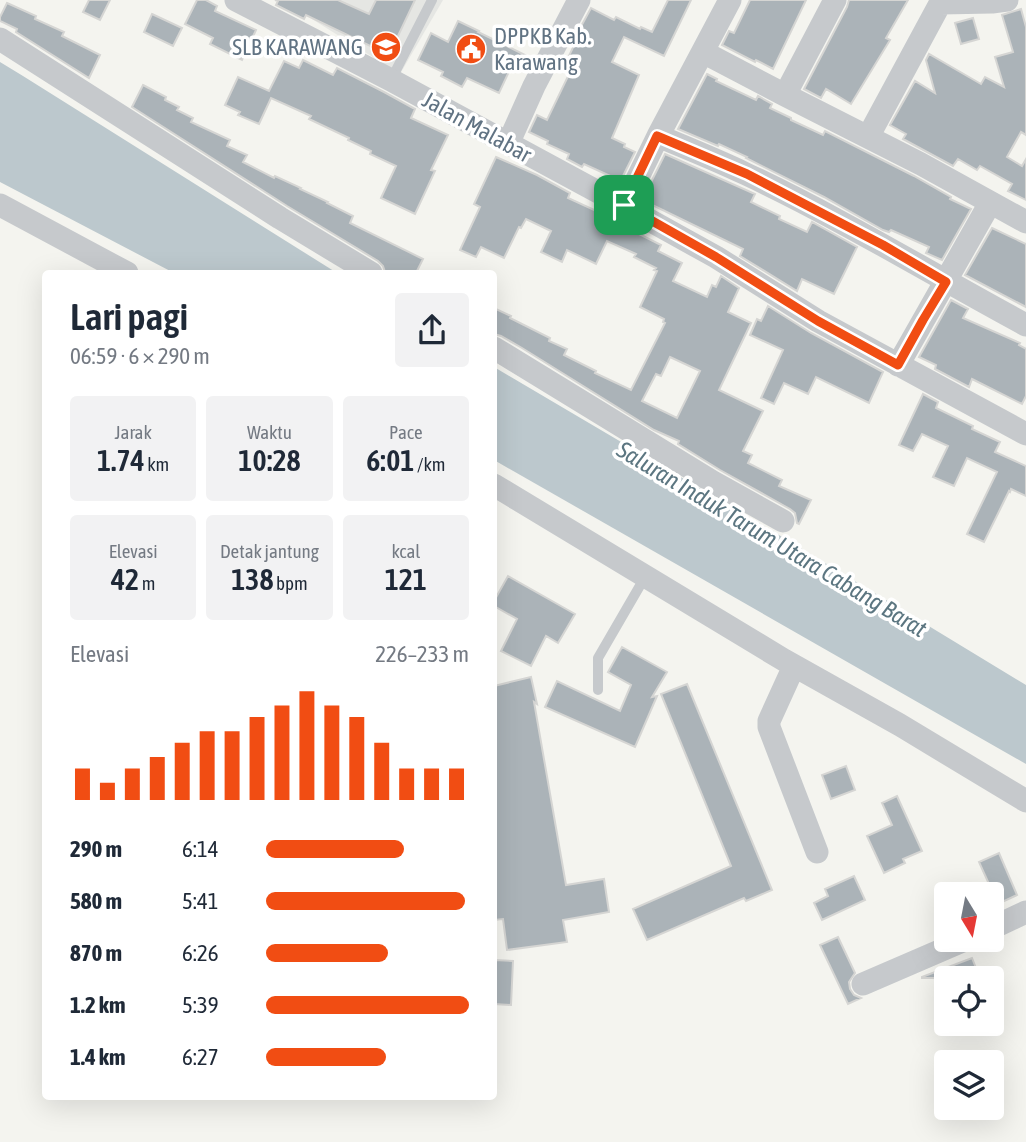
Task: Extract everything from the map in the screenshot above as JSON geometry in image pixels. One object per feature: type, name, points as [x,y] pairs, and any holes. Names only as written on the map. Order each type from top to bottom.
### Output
[{"type":"street","name":"Jalan Malabar","points":[[236,0],[624,205],[716,257],[818,321],[1026,434]]},
{"type":"street","points":[[508,144],[534,86],[579,0]]},
{"type":"street","points":[[624,205],[657,136],[730,0]]},
{"type":"street","points":[[785,95],[835,0]]},
{"type":"street","points":[[868,137],[941,1],[1007,0]]},
{"type":"street","points":[[0,39],[366,270]]},
{"type":"street","points":[[703,52],[921,164],[1026,222]]},
{"type":"street","points":[[657,136],[747,174],[883,245],[1026,325]]},
{"type":"street","points":[[898,365],[990,203]]},
{"type":"street","points":[[0,205],[121,270]]},
{"type":"street","points":[[497,350],[713,482],[783,521]]},
{"type":"street","points":[[497,487],[794,666],[900,725],[1026,801]]},
{"type":"street","points":[[794,666],[769,720],[769,727],[817,852]]},
{"type":"street","points":[[1004,922],[1026,912]]},
{"type":"street","points":[[863,984],[937,952]]},
{"type":"lane","points":[[391,80],[432,0]]},
{"type":"lane","points":[[598,690],[598,658],[645,577]]},
{"type":"shaded area","name":"SLB KARAWANG","points":[[322,0],[443,0],[400,74],[312,19]]},
{"type":"water","points":[[0,62],[332,270],[168,270],[0,182]]},
{"type":"water","name":"Saluran Induk Tarum Utara Cabang Barat","points":[[497,369],[1026,685],[1026,764],[497,462]]},
{"type":"building","points":[[89,0],[110,0],[100,20],[83,12]]},
{"type":"building","points":[[197,0],[206,0],[217,6],[215,11],[256,30],[242,60],[210,44],[213,38],[185,24]]},
{"type":"building","points":[[275,0],[338,0],[369,14],[376,0],[415,0],[389,55],[306,15],[304,19],[276,5],[278,1]]},
{"type":"building","points":[[668,0],[691,0],[664,56],[624,37],[612,62],[639,75],[612,138],[635,152],[619,184],[619,180],[567,159],[569,154],[529,132],[537,115],[547,120],[573,66],[566,62],[591,8],[614,20],[616,17],[652,32]]},
{"type":"building","points":[[750,0],[806,0],[773,69],[722,45],[729,31],[734,33]]},
{"type":"building","points":[[849,0],[908,0],[886,38],[890,40],[851,104],[826,89],[821,98],[804,89]]},
{"type":"building","points":[[7,3],[36,16],[35,19],[64,32],[62,36],[100,55],[89,78],[16,32],[17,29],[0,21]]},
{"type":"building","points":[[1021,9],[1026,27],[1026,135],[1021,132],[1007,157],[1022,166],[1026,159],[1026,200],[1008,191],[1012,184],[980,166],[977,170],[958,159],[953,166],[903,139],[906,134],[890,125],[915,81],[935,93],[926,60],[929,54],[981,84],[985,77],[1004,87],[995,57],[1013,52],[1002,15]]},
{"type":"building","points":[[152,14],[182,28],[173,46],[144,32]]},
{"type":"building","points":[[973,18],[979,39],[961,44],[955,23]]},
{"type":"building","points":[[458,21],[527,56],[521,69],[512,65],[499,93],[467,78],[462,87],[441,76],[443,72],[418,60],[431,33],[448,42]]},
{"type":"building","points":[[303,60],[333,75],[337,68],[384,92],[415,109],[411,118],[448,135],[431,170],[435,171],[415,214],[381,198],[396,166],[370,154],[371,151],[348,140],[349,138],[309,119],[311,116],[271,98],[259,124],[238,115],[240,112],[225,105],[238,77],[269,91],[284,61],[299,68]]},
{"type":"building","points":[[707,74],[756,100],[758,96],[772,104],[770,108],[791,120],[823,135],[825,131],[914,176],[971,209],[942,260],[926,253],[929,247],[891,230],[883,230],[747,157],[678,129]]},
{"type":"building","points":[[143,85],[166,97],[165,100],[179,107],[177,110],[193,118],[191,122],[230,140],[227,146],[247,155],[243,162],[328,202],[353,216],[350,223],[423,259],[418,270],[384,270],[378,261],[132,107]]},
{"type":"building","points":[[665,154],[755,194],[751,202],[780,216],[779,219],[807,232],[812,222],[857,247],[834,294],[802,279],[797,291],[740,256],[743,249],[642,200]]},
{"type":"building","points":[[496,157],[537,175],[570,193],[568,198],[640,231],[639,234],[661,245],[658,251],[682,263],[673,281],[707,297],[712,285],[716,287],[721,276],[739,288],[728,312],[751,323],[719,390],[763,411],[743,451],[752,455],[748,463],[782,480],[779,486],[811,500],[799,524],[795,513],[790,509],[720,470],[678,444],[679,441],[654,430],[497,335],[497,309],[567,349],[564,355],[631,390],[665,323],[664,319],[640,307],[656,268],[634,257],[636,254],[607,241],[596,264],[567,250],[562,262],[541,252],[551,231],[526,219],[521,228],[519,227],[504,258],[481,247],[476,257],[460,250],[480,207],[474,204]],"holes":[[[670,357],[700,371],[677,418],[642,401],[656,374],[661,376]]]},
{"type":"building","points":[[992,228],[1026,244],[1026,307],[965,275]]},
{"type":"building","points":[[951,300],[968,309],[963,318],[1020,343],[1019,345],[1026,349],[1026,396],[1022,404],[972,379],[969,387],[919,357]]},
{"type":"building","points":[[768,306],[883,372],[869,403],[816,377],[808,394],[784,383],[774,404],[761,398],[783,350],[750,335],[757,319],[761,321]]},
{"type":"building","points":[[923,394],[938,402],[936,408],[1000,442],[995,452],[1026,466],[1026,496],[1011,489],[1009,491],[984,542],[967,534],[997,472],[967,458],[954,486],[933,477],[948,446],[922,434],[913,451],[899,445]]},
{"type":"building","points":[[508,576],[575,614],[558,643],[546,636],[531,666],[501,651],[517,619],[497,608],[497,596]]},
{"type":"building","points":[[622,647],[667,672],[652,697],[657,696],[635,747],[545,707],[557,681],[620,711],[631,685],[608,672]]},
{"type":"building","points":[[531,677],[566,885],[604,879],[609,912],[563,920],[567,942],[507,950],[503,919],[497,920],[497,685]]},
{"type":"building","points":[[687,684],[772,890],[746,901],[744,898],[647,940],[633,909],[731,866],[661,694]]},
{"type":"building","points":[[846,766],[855,790],[831,799],[822,775]]},
{"type":"building","points":[[897,796],[922,851],[903,859],[905,863],[884,873],[867,836],[892,825],[882,803]]},
{"type":"building","points":[[999,853],[1017,895],[1004,901],[1004,882],[988,882],[979,862]]},
{"type":"building","points":[[854,876],[865,900],[822,920],[814,903],[828,896],[825,889]]},
{"type":"building","points":[[838,937],[855,973],[849,982],[850,989],[854,995],[861,998],[848,1004],[820,945]]},
{"type":"building","points":[[972,958],[975,966],[951,966]]},
{"type":"building","points":[[497,960],[513,961],[511,1005],[497,1004]]},
{"type":"building","points":[[934,972],[934,978],[922,977]]},
{"type":"place","name":"SLB KARAWANG","points":[[386,47]]},
{"type":"place","name":"DPPKB Kab. Karawang","points":[[471,49]]},
{"type":"route","points":[[657,136],[747,174],[883,245],[946,282],[898,365],[818,321],[716,257],[624,205],[657,136]]}]
